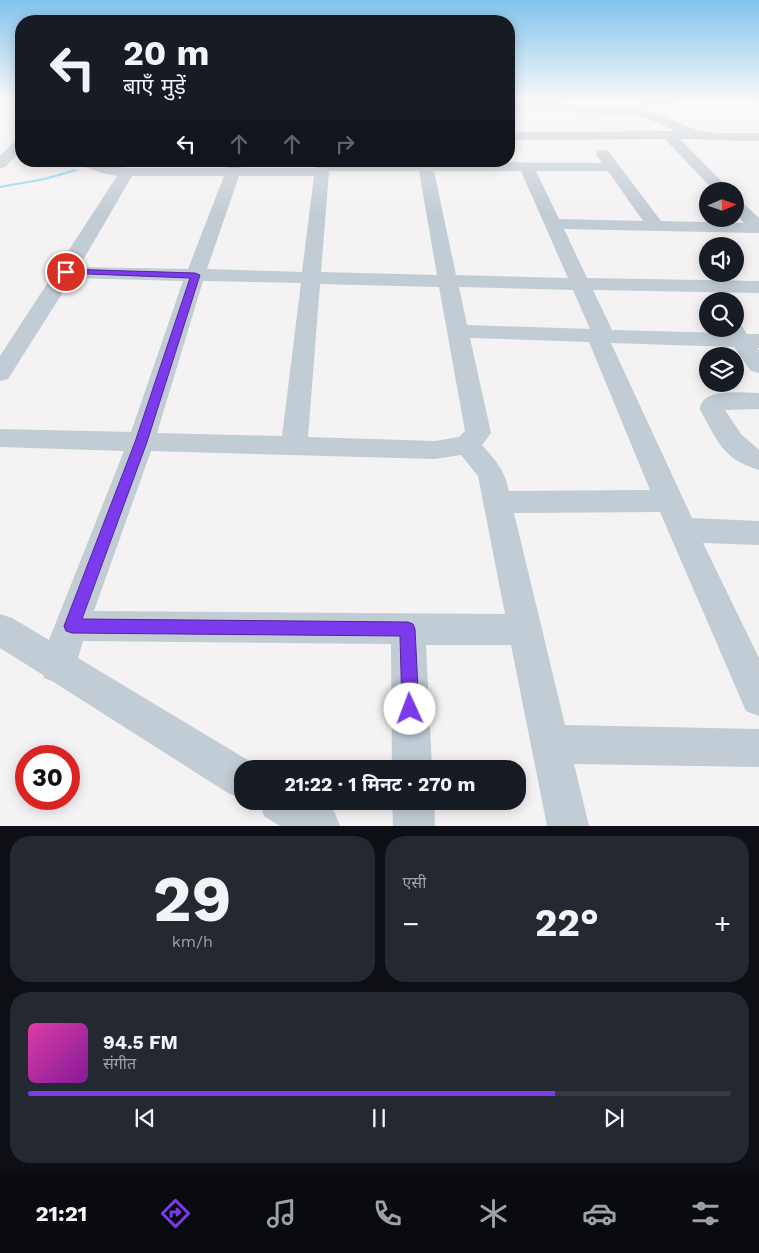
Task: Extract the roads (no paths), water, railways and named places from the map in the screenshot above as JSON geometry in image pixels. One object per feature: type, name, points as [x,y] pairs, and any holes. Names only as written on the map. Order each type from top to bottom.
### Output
[{"type":"street","points":[[592,139],[656,226]]},
{"type":"street","points":[[672,139],[714,182]]},
{"type":"street","points":[[0,164],[15,149]]},
{"type":"street","points":[[57,666],[141,442],[195,275],[234,167],[126,172],[96,167]]},
{"type":"street","points":[[294,446],[322,167]]},
{"type":"street","points":[[0,438],[435,450],[467,445],[478,433],[425,167]]},
{"type":"street","points":[[501,167],[613,168]]},
{"type":"street","points":[[527,168],[580,284],[669,501],[759,698]]},
{"type":"street","points":[[0,373],[66,272],[126,172]]},
{"type":"street","points":[[744,213],[759,228]]},
{"type":"street","points":[[552,224],[759,228]]},
{"type":"street","points":[[66,272],[580,284],[699,293]]},
{"type":"street","points":[[723,292],[759,287]]},
{"type":"street","points":[[458,332],[699,337]]},
{"type":"street","points":[[744,337],[759,366]]},
{"type":"street","points":[[759,401],[715,402],[712,404],[712,410],[741,453],[750,459],[759,460]]},
{"type":"street","points":[[467,445],[491,472],[568,826]]},
{"type":"street","points":[[497,502],[669,501]]},
{"type":"street","points":[[682,530],[759,533]]},
{"type":"street","points":[[72,626],[525,630]]},
{"type":"street","points":[[0,629],[234,774]]},
{"type":"street","points":[[408,629],[412,760]]},
{"type":"street","points":[[550,744],[759,748]]},
{"type":"street","points":[[293,810],[319,826]]},
{"type":"street","points":[[413,810],[414,826]]},
{"type":"waterway","points":[[0,187],[45,179],[75,170]]}]
